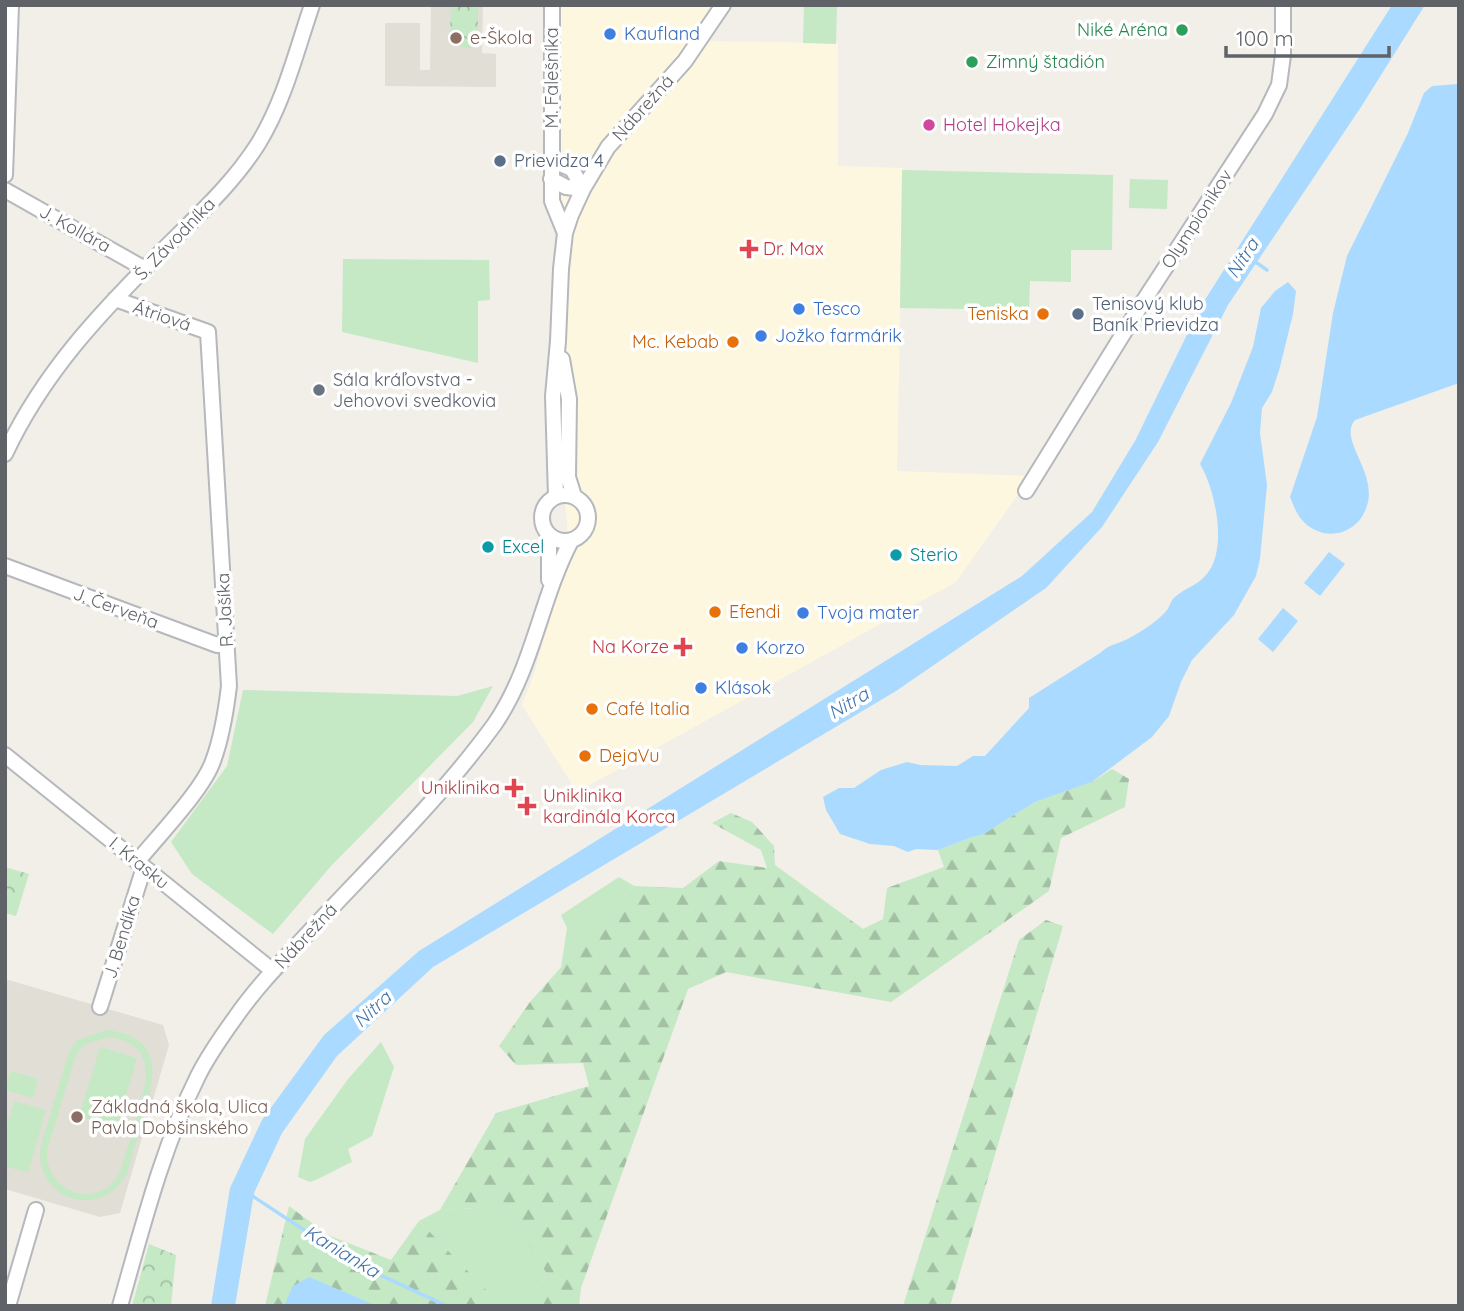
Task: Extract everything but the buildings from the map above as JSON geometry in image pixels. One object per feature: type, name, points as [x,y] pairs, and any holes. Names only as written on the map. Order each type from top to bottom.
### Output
[{"type":"street","points":[[5,175],[11,5]]},
{"type":"street","name":"Š. Závodníka","points":[[5,454],[11,426],[80,337],[210,203],[257,145],[278,105],[312,5]]},
{"type":"street","name":"M. Falešníka","points":[[552,5],[552,201],[565,233]]},
{"type":"street","name":"Nábrežná","points":[[548,599],[549,534],[543,526],[542,513],[548,502],[556,497],[553,396],[565,233],[583,188],[608,147],[685,61],[723,5]]},
{"type":"street","name":"Olympionikov","points":[[1026,491],[1141,305],[1265,114],[1279,85],[1283,55],[1283,5]]},
{"type":"street","points":[[551,160],[572,169],[583,188]]},
{"type":"street","points":[[551,179],[566,187],[583,188]]},
{"type":"street","name":"J. Kollára","points":[[5,190],[145,269]]},
{"type":"street","name":"Átriová","points":[[115,299],[208,332]]},
{"type":"street","name":"R. Jašíka","points":[[141,864],[212,763],[225,720],[229,686],[208,332]]},
{"type":"street","name":"Nábrežná","points":[[120,1306],[166,1155],[198,1076],[236,1017],[273,971],[442,789],[493,726],[509,701],[526,663],[561,561],[571,541],[583,533],[589,519],[584,504],[574,496],[568,477],[569,399],[558,341]]},
{"type":"street","points":[[556,497],[574,496]]},
{"type":"street","points":[[549,534],[560,541],[571,541]]},
{"type":"street","name":"J. Červeňa","points":[[5,566],[216,645],[227,645]]},
{"type":"street","name":"I. Krasku","points":[[5,755],[273,971]]},
{"type":"street","name":"J. Bendíka","points":[[100,1007],[141,864]]},
{"type":"street","points":[[8,1306],[36,1210]]},
{"type":"shaded area","name":"e-Škola","points":[[431,5],[483,5],[482,53],[496,54],[496,87],[385,86],[385,23],[420,23],[420,70],[430,70]]},
{"type":"shaded area","points":[[555,5],[724,5],[698,41],[838,43],[838,166],[903,168],[897,471],[1031,476],[956,582],[577,792],[522,705],[534,674],[569,545],[565,503],[567,230],[556,194]]},
{"type":"shaded area","name":"Základná škola, Ulica Pavla Dobšinského","points":[[5,979],[163,1025],[169,1045],[120,1213],[100,1217],[5,1189]]},
{"type":"green space","points":[[804,5],[837,5],[836,44],[803,43]]},
{"type":"green space","points":[[451,7],[478,7],[478,48],[460,46],[455,42],[451,31]]},
{"type":"green space","points":[[902,170],[1113,175],[1112,250],[1071,250],[1071,282],[1030,281],[1029,310],[900,308]]},
{"type":"green space","points":[[1130,179],[1168,180],[1167,209],[1129,208]]},
{"type":"green space","points":[[343,259],[489,260],[490,300],[478,301],[478,363],[342,332]]},
{"type":"green space","points":[[493,686],[473,722],[331,866],[273,934],[192,874],[171,842],[227,766],[243,690],[457,696]]},
{"type":"green space","points":[[1112,769],[1129,779],[1125,807],[1061,838],[1049,891],[891,1002],[726,972],[688,989],[581,1288],[579,1306],[522,1306],[547,1274],[496,1192],[477,1208],[440,1210],[496,1113],[589,1086],[583,1063],[516,1065],[499,1046],[530,1002],[634,886],[683,888],[719,861],[767,868],[761,850],[712,823],[731,813],[752,822],[774,846],[775,865],[863,929],[883,919],[887,888],[944,867],[938,850],[982,835],[1035,802],[1092,782]]},
{"type":"green space","points":[[5,867],[29,874],[16,916],[5,913]]},
{"type":"green space","points":[[619,877],[634,886],[561,968],[567,928],[561,915]]},
{"type":"green space","points":[[1046,920],[1063,926],[950,1306],[903,1306],[1019,940]]},
{"type":"green space","points":[[106,1030],[125,1034],[139,1041],[147,1050],[152,1075],[147,1105],[127,1174],[109,1193],[90,1200],[74,1199],[58,1192],[43,1172],[40,1154],[70,1050],[78,1040]],"holes":[[[109,1037],[125,1041],[143,1057],[145,1080],[120,1172],[102,1191],[92,1194],[71,1191],[55,1178],[47,1157],[77,1053],[86,1044]]]},
{"type":"green space","points":[[381,1042],[394,1067],[372,1136],[348,1149],[352,1162],[310,1182],[298,1177],[305,1139],[348,1079]]},
{"type":"green space","points":[[100,1047],[137,1058],[117,1127],[79,1116]]},
{"type":"green space","points":[[11,1071],[38,1079],[33,1098],[5,1090]]},
{"type":"green space","points":[[14,1101],[46,1110],[28,1173],[5,1166],[5,1132]]},
{"type":"green space","points":[[496,1191],[547,1274],[522,1306],[502,1306],[419,1221],[440,1210],[477,1208]]},
{"type":"green space","points":[[289,1206],[328,1235],[391,1260],[419,1221],[502,1306],[265,1306]]},
{"type":"green space","points":[[149,1244],[176,1255],[171,1306],[132,1306]]},
{"type":"water","name":"Nitra","points":[[1392,5],[1425,5],[1361,107],[1228,305],[1158,442],[1102,527],[1046,588],[896,691],[433,967],[337,1056],[282,1133],[254,1193],[235,1306],[211,1306],[230,1188],[262,1120],[324,1035],[419,951],[1022,576],[1092,512],[1135,441],[1201,306]]},
{"type":"water","points":[[1459,84],[1459,383],[1355,420],[1351,428],[1351,438],[1365,472],[1369,498],[1365,511],[1355,525],[1340,533],[1323,533],[1304,522],[1290,497],[1317,417],[1333,313],[1347,256],[1408,133],[1424,93],[1432,86]]},
{"type":"water","points":[[1288,282],[1296,291],[1293,314],[1272,392],[1262,408],[1260,433],[1267,485],[1256,576],[1234,615],[1192,660],[1169,716],[1152,737],[1092,782],[1035,802],[982,835],[938,850],[916,849],[908,852],[894,846],[870,844],[840,834],[826,810],[823,797],[839,788],[854,788],[881,770],[907,762],[957,766],[973,756],[985,756],[1029,708],[1029,698],[1109,647],[1146,628],[1164,614],[1175,597],[1205,576],[1214,560],[1218,532],[1214,502],[1200,464],[1231,403],[1253,347],[1261,308],[1275,291]]},
{"type":"water","points":[[1329,552],[1345,564],[1320,596],[1304,583]]},
{"type":"water","points":[[1283,608],[1298,621],[1273,652],[1258,639]]},
{"type":"water","points":[[309,1277],[377,1306],[284,1306],[293,1286]]},
{"type":"waterway","name":"Nitra","points":[[1254,261],[1267,270]]},
{"type":"waterway","name":"Kanianka","points":[[251,1195],[354,1263],[447,1306]]},
{"type":"place","name":"Niké Aréna","points":[[1182,30]]},
{"type":"place","name":"Kaufland","points":[[610,34]]},
{"type":"place","name":"e-Škola","points":[[456,38]]},
{"type":"place","name":"Zimný štadión","points":[[972,62]]},
{"type":"place","name":"Hotel Hokejka","points":[[929,125]]},
{"type":"place","name":"Prievidza 4","points":[[500,161]]},
{"type":"place","name":"Dr. Max","points":[[749,249]]},
{"type":"place","name":"Tesco","points":[[799,309]]},
{"type":"place","name":"Teniska","points":[[1043,314]]},
{"type":"place","name":"Tenisový klub Baník Prievidza","points":[[1078,314]]},
{"type":"place","name":"Jožko farmárik","points":[[761,336]]},
{"type":"place","name":"Mc. Kebab","points":[[733,342]]},
{"type":"place","name":"Sála kráľovstva - Jehovovi svedkovia","points":[[319,390]]},
{"type":"place","name":"Excel","points":[[488,547]]},
{"type":"place","name":"Sterio","points":[[896,555]]},
{"type":"place","name":"Efendi","points":[[715,612]]},
{"type":"place","name":"Tvoja mater","points":[[803,613]]},
{"type":"place","name":"Na Korze","points":[[683,647]]},
{"type":"place","name":"Korzo","points":[[742,648]]},
{"type":"place","name":"Klások","points":[[701,688]]},
{"type":"place","name":"Café Italia","points":[[592,709]]},
{"type":"place","name":"DejaVu","points":[[585,756]]},
{"type":"place","name":"Uniklinika","points":[[514,788]]},
{"type":"place","name":"Uniklinika kardinála Korca","points":[[527,806]]},
{"type":"place","name":"Základná škola, Ulica Pavla Dobšinského","points":[[77,1117]]}]
